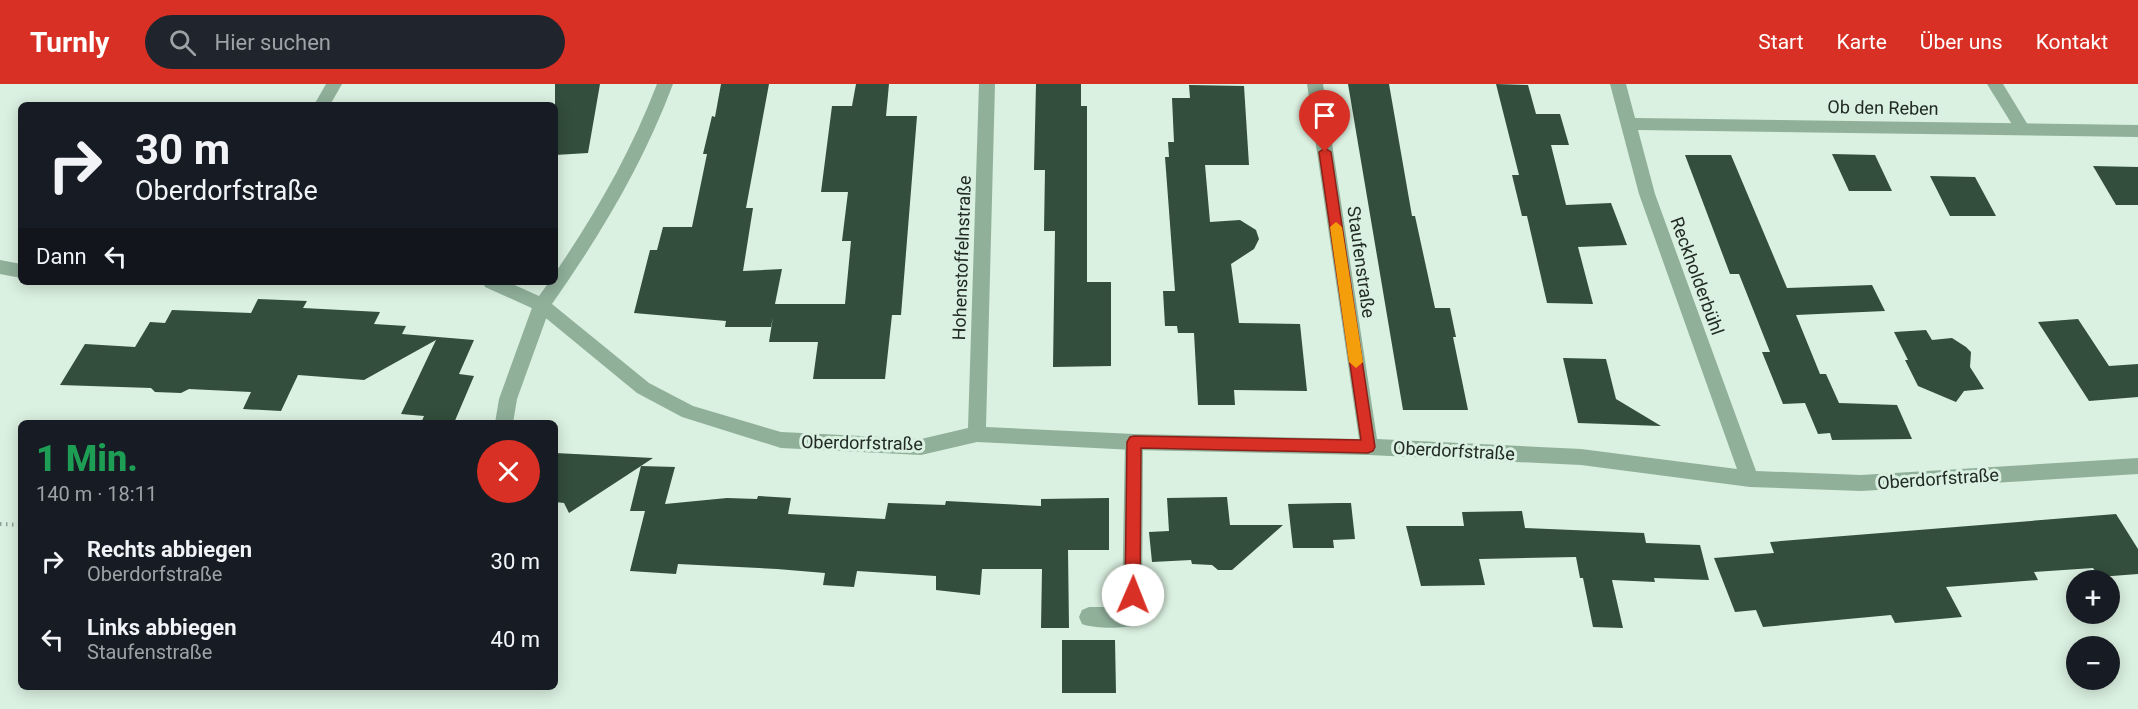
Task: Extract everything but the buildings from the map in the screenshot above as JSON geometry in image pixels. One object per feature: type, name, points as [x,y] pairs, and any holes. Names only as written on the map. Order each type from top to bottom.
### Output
[{"type":"street","points":[[324,102],[334,84]]},
{"type":"street","points":[[558,282],[608,210],[653,119],[665,84]]},
{"type":"street","name":"Hohenstoffelnstraße","points":[[977,434],[987,84]]},
{"type":"street","name":"Staufenstraße","points":[[1315,84],[1368,447]]},
{"type":"street","name":"Reckholderbühl","points":[[1617,84],[1647,194],[1750,479]]},
{"type":"street","points":[[1995,84],[2022,130]]},
{"type":"street","name":"Ob den Reben","points":[[1628,124],[2138,131]]},
{"type":"street","points":[[0,267],[18,270]]},
{"type":"street","name":"Oberdorfstraße","points":[[498,285],[542,305],[643,388],[688,412],[781,440],[921,447],[977,434],[1134,442],[1368,447],[1581,457],[1750,479],[1861,483],[2138,466]]},
{"type":"street","points":[[504,420],[508,399],[542,305],[556,285]]},
{"type":"street","points":[[1089,617],[1132,616],[1134,442]]},
{"type":"path","points":[[0,524],[18,525]]},
{"type":"slow traffic","points":[[1336,227],[1356,362]]},
{"type":"route","points":[[1133,595],[1134,442],[1368,447],[1325,152]]}]
